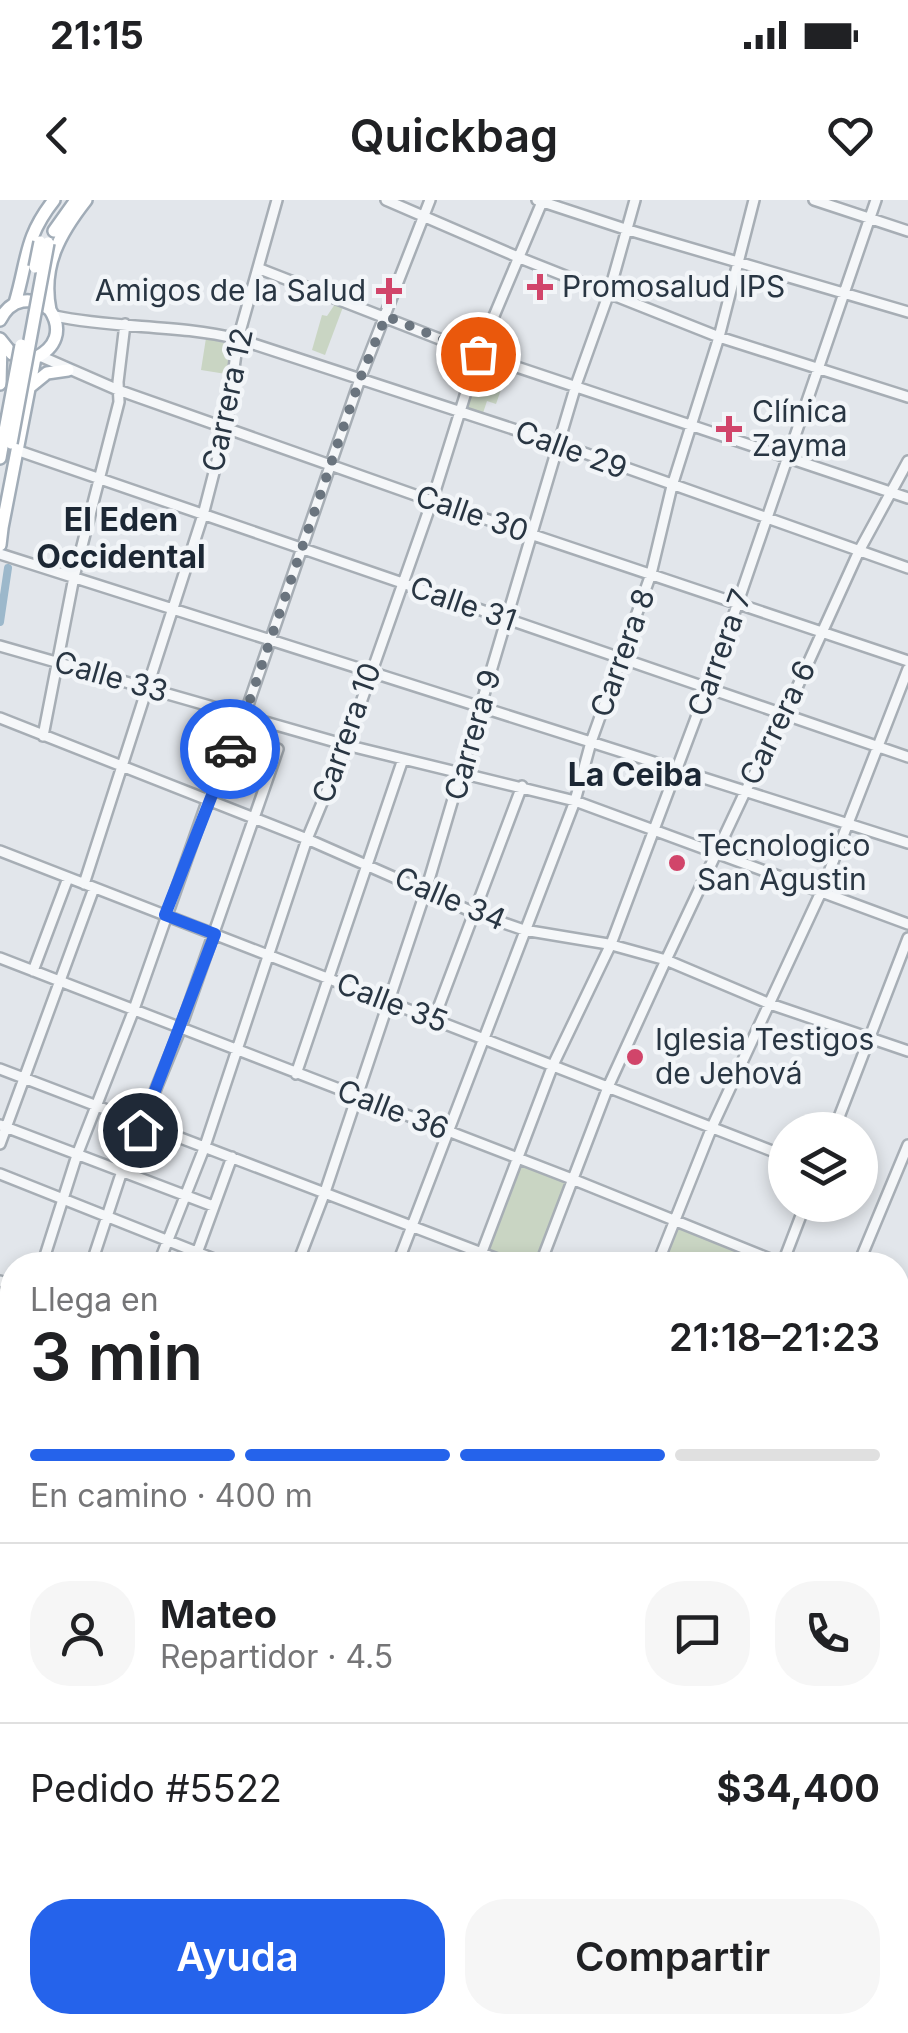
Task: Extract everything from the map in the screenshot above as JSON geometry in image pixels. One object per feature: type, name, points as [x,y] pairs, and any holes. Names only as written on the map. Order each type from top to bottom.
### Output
[{"type":"main road","points":[[0,320],[38,222],[54,200]]},
{"type":"main road","points":[[0,546],[11,445],[44,243],[66,200]]},
{"type":"main road","points":[[44,243],[76,200]]},
{"type":"main road","points":[[0,458],[11,445],[37,357],[56,339],[47,290],[53,254],[63,229],[86,200]]},
{"type":"main road","points":[[8,306],[38,302],[52,313]]},
{"type":"main road","points":[[1,341],[12,354],[37,357]]},
{"type":"main road","points":[[0,384],[1,341]]},
{"type":"main road","points":[[28,390],[47,372],[68,370]]},
{"type":"street","name":"Carrera 12","points":[[0,1144],[3,1126],[60,982],[123,766],[203,515],[226,426],[238,339],[278,200]]},
{"type":"street","points":[[386,200],[719,337],[908,397]]},
{"type":"street","points":[[46,1252],[77,1155],[133,1012],[208,799],[245,714],[360,379],[430,200]]},
{"type":"street","name":"Carrera 9","points":[[302,1252],[426,890],[635,200]]},
{"type":"street","name":"Carrera 8","points":[[402,1252],[575,801],[591,742],[623,658],[719,337],[754,200]]},
{"type":"street","points":[[814,200],[908,231]]},
{"type":"street","name":"Carrera 7","points":[[481,1252],[553,1066],[611,944],[708,688],[876,200]]},
{"type":"street","points":[[540,201],[908,312]]},
{"type":"street","name":"Carrera 10","points":[[162,1252],[205,1146],[308,838],[346,744],[432,501],[478,354],[540,201]]},
{"type":"street","points":[[260,269],[478,354],[908,498]]},
{"type":"street","name":"Calle 29","points":[[52,313],[125,324],[197,328],[238,339],[460,410],[908,568]]},
{"type":"street","points":[[43,736],[74,577],[119,402],[125,324]]},
{"type":"street","name":"Calle 30","points":[[37,357],[118,390],[908,665]]},
{"type":"street","name":"Calle 31","points":[[11,445],[98,479],[908,757]]},
{"type":"street","name":"Carrera 6","points":[[545,1252],[608,1087],[666,960],[859,551],[908,461]]},
{"type":"street","points":[[0,554],[908,844]]},
{"type":"street","name":"Calle 33","points":[[0,646],[346,744],[575,801],[908,924]]},
{"type":"street","points":[[662,1252],[712,1127],[822,890],[908,665]]},
{"type":"street","points":[[0,719],[0,727]]},
{"type":"street","name":"Calle 34","points":[[0,719],[308,838],[476,913],[524,930],[611,944],[666,960],[770,1004],[908,1051]]},
{"type":"street","points":[[96,1252],[121,1174],[144,1124],[215,934],[278,749]]},
{"type":"street","points":[[296,1074],[403,759]]},
{"type":"street","points":[[434,1019],[522,786]]},
{"type":"street","name":"Calle 35","points":[[0,851],[768,1149]]},
{"type":"street","points":[[33,971],[68,878]]},
{"type":"street","points":[[841,1112],[908,938]]},
{"type":"street","name":"Calle 36","points":[[0,958],[752,1252]]},
{"type":"street","points":[[0,1069],[481,1252]]},
{"type":"street","points":[[3,1126],[213,1206]]},
{"type":"street","points":[[863,1252],[908,1144]]},
{"type":"street","points":[[198,1252],[232,1156]]},
{"type":"street","points":[[0,1174],[196,1252]]},
{"type":"street","points":[[788,1252],[799,1222]]},
{"type":"green space","points":[[335,304],[343,307],[325,355],[312,350],[322,315],[327,316]]},
{"type":"green space","points":[[206,338],[231,345],[226,374],[201,370]]},
{"type":"green space","points":[[476,374],[503,384],[496,404],[487,401],[483,413],[465,407]]},
{"type":"green space","points":[[518,1162],[571,1182],[544,1252],[484,1251]]},
{"type":"green space","points":[[677,1224],[745,1252],[666,1252]]},
{"type":"waterway","points":[[0,622],[8,568]]},
{"type":"way so far","points":[[230,749],[360,379],[386,316],[478,354]]},
{"type":"place","name":"Promosalud IPS","points":[[540,287]]},
{"type":"place","name":"Amigos de la Salud","points":[[389,291]]},
{"type":"place","name":"Clínica Zayma","points":[[729,429]]},
{"type":"place","name":"Tecnologico San Agustin","points":[[677,863]]},
{"type":"place","name":"Iglesia Testigos de Jehová","points":[[635,1057]]},
{"type":"district","name":"El Eden Occidental","points":[[121,538]]},
{"type":"district","name":"La Ceiba","points":[[635,775]]},
{"type":"route","points":[[140,1130],[215,934],[165,915],[230,749]]}]
